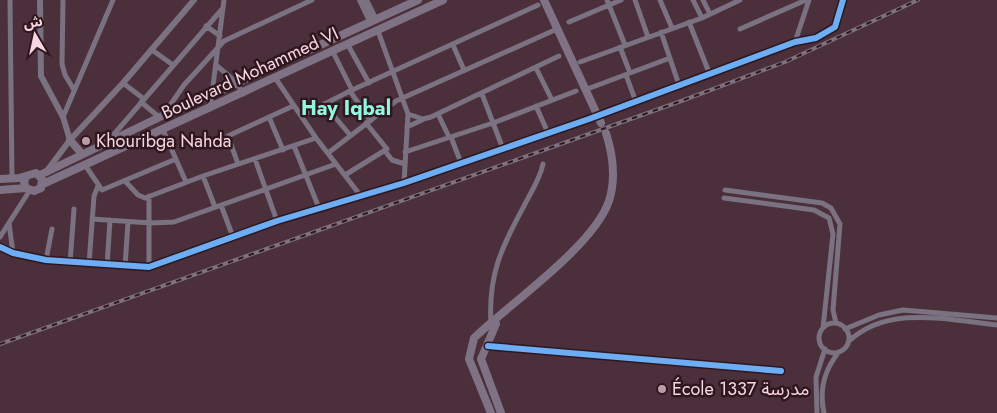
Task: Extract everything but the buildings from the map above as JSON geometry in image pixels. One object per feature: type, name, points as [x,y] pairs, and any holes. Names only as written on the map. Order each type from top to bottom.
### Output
[{"type":"main road","name":"Boulevard Mohammed VI","points":[[43,177],[82,154],[161,116],[238,83],[418,0]]},
{"type":"main road","name":"Boulevard Mohammed VI","points":[[43,177],[85,165],[276,79],[443,0]]},
{"type":"main road","points":[[541,3],[557,29],[601,123]]},
{"type":"main road","points":[[491,413],[469,354],[474,347],[474,338],[499,318],[588,235],[603,213],[608,201],[613,175],[610,147],[606,133]]},
{"type":"main road","points":[[70,140],[82,154]]},
{"type":"main road","points":[[0,179],[26,176],[33,172],[43,177],[38,190],[0,190]]},
{"type":"main road","points":[[26,176],[24,183],[28,189]]},
{"type":"main road","points":[[499,318],[481,359],[502,413]]},
{"type":"main road","points":[[480,334],[486,345]]},
{"type":"main road","points":[[474,347],[486,345]]},
{"type":"main road","points":[[476,376],[485,373]]},
{"type":"street","points":[[10,0],[12,178]]},
{"type":"street","points":[[40,0],[41,76],[63,116],[70,140]]},
{"type":"street","points":[[63,0],[62,64],[65,75],[74,90]]},
{"type":"street","points":[[63,116],[113,0]]},
{"type":"street","points":[[43,177],[70,140],[123,83],[194,0]]},
{"type":"street","points":[[210,109],[224,0]]},
{"type":"street","points":[[123,83],[161,116],[184,85],[224,41],[312,0]]},
{"type":"street","points":[[360,0],[372,20]]},
{"type":"street","points":[[366,0],[372,20]]},
{"type":"street","points":[[569,22],[608,2],[621,0]]},
{"type":"street","points":[[635,0],[648,38]]},
{"type":"street","points":[[660,0],[672,28]]},
{"type":"street","points":[[693,0],[702,18]]},
{"type":"street","points":[[703,0],[710,14]]},
{"type":"street","points":[[580,62],[702,18],[740,0]]},
{"type":"street","points":[[740,28],[808,0]]},
{"type":"street","points":[[795,42],[808,0]]},
{"type":"street","points":[[0,247],[13,253],[46,260],[107,266],[149,267],[277,221],[404,183],[548,133],[555,133],[795,42],[816,38],[833,29],[843,0]]},
{"type":"street","points":[[608,2],[623,46],[636,102]]},
{"type":"street","points":[[301,116],[541,3]]},
{"type":"street","points":[[108,142],[223,8]]},
{"type":"street","points":[[689,22],[710,75]]},
{"type":"street","points":[[206,26],[220,34],[224,41]]},
{"type":"street","points":[[328,153],[368,121],[403,98],[557,29]]},
{"type":"street","points":[[378,31],[408,114],[404,183]]},
{"type":"street","points":[[661,32],[679,86]]},
{"type":"street","points":[[348,45],[368,83]]},
{"type":"street","points":[[453,45],[464,70]]},
{"type":"street","points":[[152,50],[173,65]]},
{"type":"street","points":[[333,52],[351,91],[387,149],[385,151],[392,160],[405,164]]},
{"type":"street","points":[[406,127],[482,94],[559,56]]},
{"type":"street","points":[[590,88],[670,58]]},
{"type":"street","points":[[216,65],[238,83],[243,94]]},
{"type":"street","points":[[536,68],[552,100]]},
{"type":"street","points":[[276,79],[316,138],[360,195]]},
{"type":"street","points":[[405,152],[493,123],[576,91]]},
{"type":"street","points":[[482,94],[503,149]]},
{"type":"street","points":[[324,104],[350,135]]},
{"type":"street","points":[[238,164],[228,136],[293,106]]},
{"type":"street","points":[[536,106],[548,133]]},
{"type":"street","points":[[408,114],[422,119]]},
{"type":"street","points":[[438,114],[462,163]]},
{"type":"street","points":[[269,117],[283,150]]},
{"type":"street","points":[[163,130],[186,182]]},
{"type":"street","points":[[125,181],[138,195],[145,198],[203,176],[316,138]]},
{"type":"street","points":[[294,146],[319,208]]},
{"type":"street","points":[[345,175],[385,151]]},
{"type":"street","points":[[255,159],[277,221]]},
{"type":"street","points":[[85,165],[98,186],[105,189],[176,160]]},
{"type":"street","points":[[92,219],[151,223],[174,222],[336,164]]},
{"type":"street","points":[[491,325],[490,286],[498,257],[538,180],[543,164]]},
{"type":"street","points":[[203,176],[215,208]]},
{"type":"street","points":[[89,264],[94,196],[98,186]]},
{"type":"street","points":[[0,237],[28,189]]},
{"type":"street","points":[[725,190],[822,204],[831,208],[837,215],[841,232],[833,305],[836,323],[845,329],[848,342]]},
{"type":"street","points":[[149,196],[151,223],[149,267]]},
{"type":"street","points":[[724,198],[814,210],[829,218],[833,234],[824,328],[819,337],[825,349],[818,368],[815,386],[817,413]]},
{"type":"street","points":[[221,205],[233,237]]},
{"type":"street","points":[[70,263],[74,209]]},
{"type":"street","points":[[107,266],[110,220]]},
{"type":"street","points":[[126,267],[128,222]]},
{"type":"street","points":[[9,223],[13,253]]},
{"type":"street","points":[[46,260],[52,229]]},
{"type":"street","points":[[845,329],[879,315],[903,310],[997,318]]},
{"type":"street","points":[[824,413],[823,381],[830,364],[848,342],[873,325],[904,318],[929,318],[997,325]]},
{"type":"street","points":[[824,328],[836,323]]},
{"type":"street","points":[[486,345],[781,371]]},
{"type":"street","points":[[825,349],[838,352]]},
{"type":"railway","points":[[0,344],[684,100],[785,62],[918,0]]},
{"type":"cycle path","points":[[0,247],[13,253],[46,260],[149,267],[277,221],[404,183],[589,119],[795,42],[816,38],[835,27],[843,0]]},
{"type":"cycle path","points":[[488,346],[781,371]]},
{"type":"place","name":"Khouribga Nahda","points":[[86,141]]},
{"type":"place","name":"École مدرسة 1337","points":[[662,389]]},
{"type":"district","name":"Hay Iqbal","points":[[346,108]]}]
